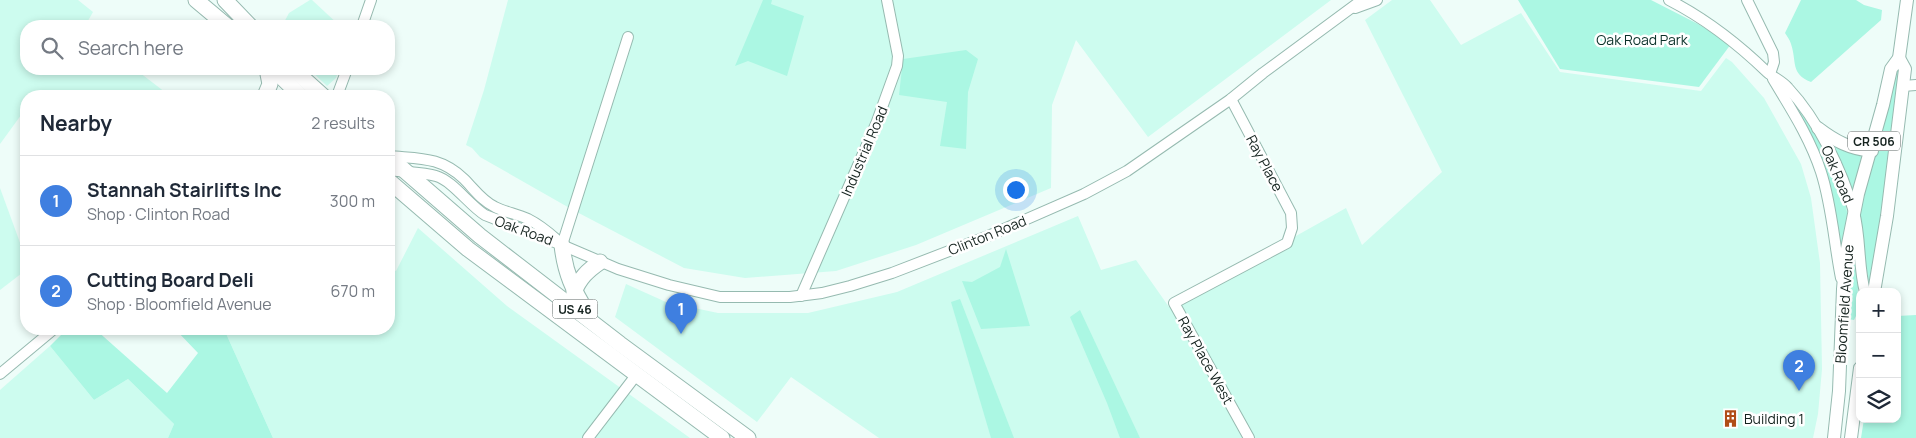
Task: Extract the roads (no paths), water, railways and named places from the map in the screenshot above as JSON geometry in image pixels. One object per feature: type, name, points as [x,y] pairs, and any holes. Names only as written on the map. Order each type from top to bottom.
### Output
[{"type":"highway","points":[[196,0],[220,20]]},
{"type":"highway","points":[[225,0],[244,20]]},
{"type":"highway","points":[[268,75],[270,84],[268,90]]},
{"type":"highway","points":[[279,75],[295,90]]},
{"type":"highway","points":[[300,75],[316,90]]},
{"type":"highway","name":"US 46","points":[[395,161],[480,236],[620,344],[748,438]]},
{"type":"highway","name":"US 46","points":[[395,186],[468,249],[722,438]]},
{"type":"highway","points":[[562,244],[564,265],[574,292],[588,314],[620,344]]},
{"type":"highway","points":[[574,292],[580,279],[588,270],[600,262]]},
{"type":"main road","name":"Bloomfield Avenue","points":[[1834,438],[1846,254],[1854,213],[1872,151],[1891,69],[1899,58],[1906,0]]},
{"type":"main road","name":"Bloomfield Avenue","points":[[1875,288],[1910,86],[1905,69],[1899,58]]},
{"type":"main road","points":[[1818,128],[1830,138],[1848,147],[1872,151]]},
{"type":"main road","name":"Bloomfield Avenue","points":[[1851,438],[1859,378]]},
{"type":"street","points":[[364,20],[371,0]]},
{"type":"street","name":"Industrial Road","points":[[801,296],[876,124],[897,66],[898,56],[887,0]]},
{"type":"street","name":"Clinton Road","points":[[562,244],[600,262],[669,285],[720,296],[754,298],[801,296],[850,286],[892,273],[988,236],[1084,194],[1128,171],[1231,99],[1362,0]]},
{"type":"street","points":[[1349,10],[1377,0]]},
{"type":"street","name":"Oak Road","points":[[1669,0],[1717,28],[1770,74],[1787,86],[1818,128],[1837,168],[1854,213],[1864,288]]},
{"type":"street","points":[[1747,0],[1773,53],[1774,62],[1770,74]]},
{"type":"street","points":[[562,244],[628,37]]},
{"type":"street","name":"Oak Road","points":[[1770,74],[1801,125],[1821,172],[1843,289]]},
{"type":"street","points":[[339,90],[345,75]]},
{"type":"street","name":"Ray Place","points":[[1231,99],[1291,213],[1292,228]]},
{"type":"street","name":"Oak Road","points":[[395,157],[432,160],[442,163],[464,180],[484,201],[496,208],[527,219],[540,226],[562,244]]},
{"type":"street","name":"Oak Road","points":[[395,171],[436,176],[448,183],[474,208],[485,215],[562,244]]},
{"type":"street","name":"Ray Place West","points":[[1249,438],[1174,304],[1286,243],[1292,228]]},
{"type":"street","points":[[0,374],[28,353],[48,335]]},
{"type":"street","points":[[588,438],[637,374]]},
{"type":"place","name":"Stannah Stairlifts Inc","points":[[681,334]]},
{"type":"place","name":"Cutting Board Deli","points":[[1799,391]]},
{"type":"place","name":"Building 1","points":[[1730,418]]},
{"type":"park label","name":"Oak Road Park","points":[[1642,39]]}]
